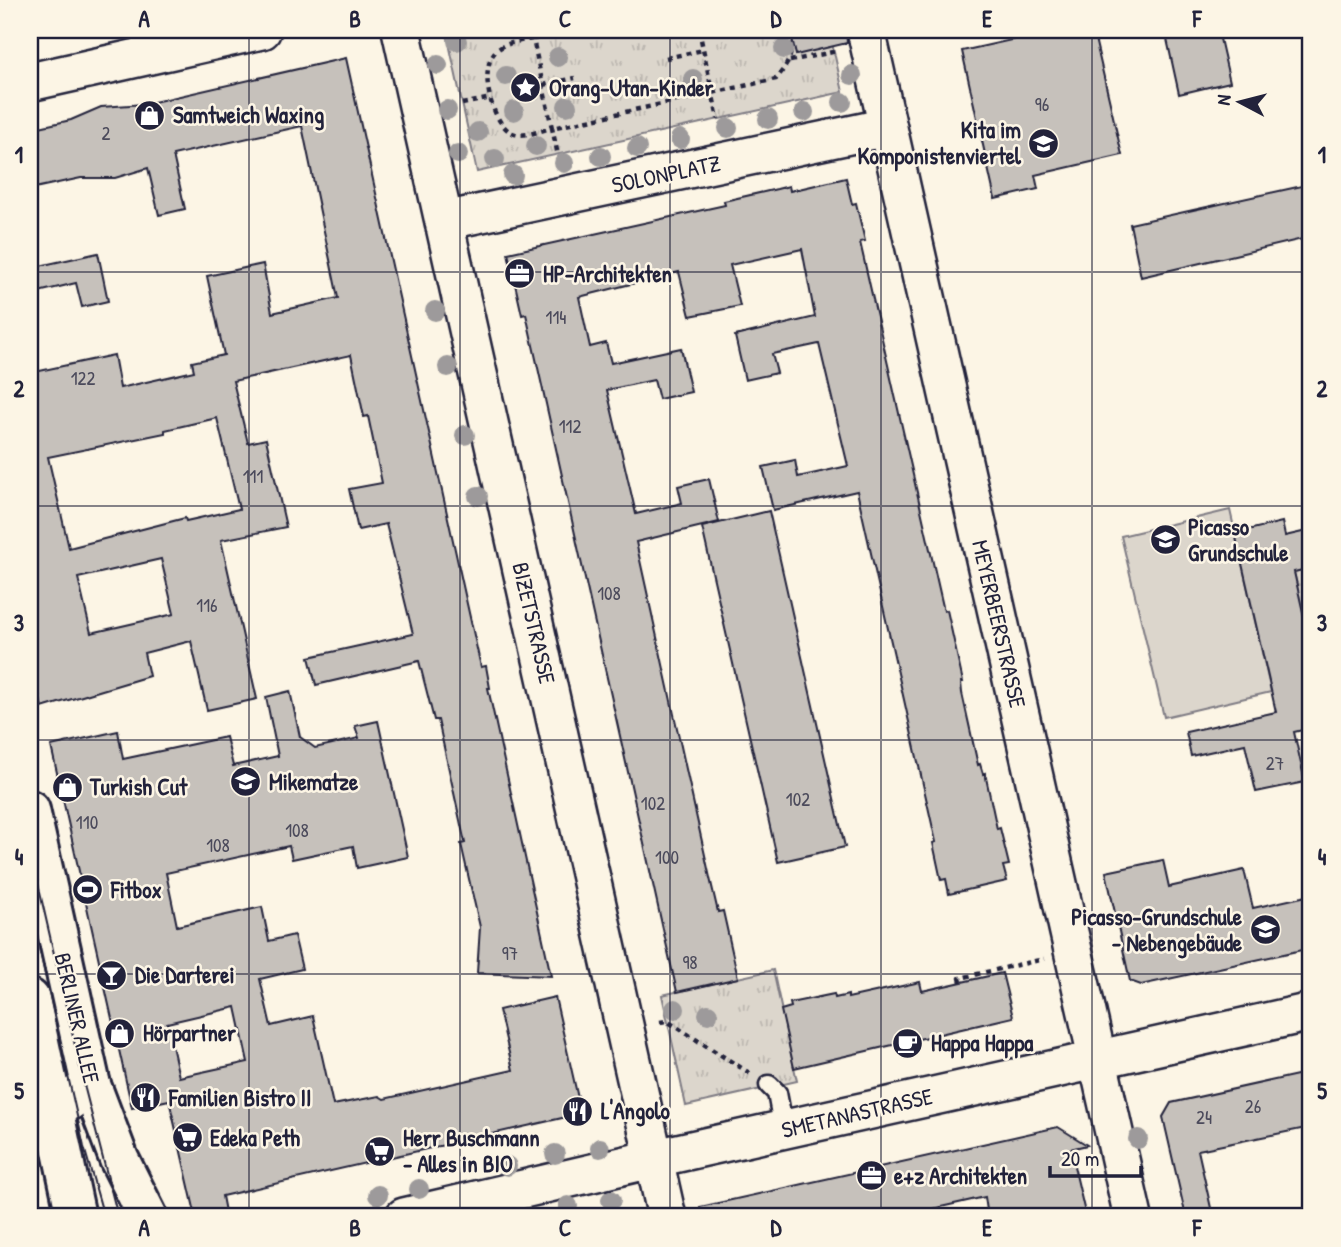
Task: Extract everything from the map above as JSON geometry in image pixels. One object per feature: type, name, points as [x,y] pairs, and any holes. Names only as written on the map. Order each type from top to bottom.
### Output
[{"type":"main road","name":"BERLINER ALLEE","points":[[30,810],[91,1085],[119,1159],[148,1217]]},
{"type":"main road","name":"BERLINER ALLEE","points":[[32,1025],[42,1120],[76,1217]]},
{"type":"main road","points":[[42,1120],[91,1085]]},
{"type":"street","points":[[30,82],[262,30]]},
{"type":"street","name":"BIZETSTRASSE","points":[[401,30],[667,1217]]},
{"type":"street","name":"MEYERBEERSTRASSE","points":[[853,40],[887,127],[1133,1217]]},
{"type":"street","name":"SOLONPLATZ","points":[[444,221],[887,127]]},
{"type":"street","name":"SMETANASTRASSE","points":[[404,1217],[1311,1012]]},
{"type":"lane","points":[[769,1085],[777,1093],[785,1130]]},
{"type":"path","points":[[531,30],[558,155]]},
{"type":"path","points":[[576,30],[504,46],[495,51],[489,60],[486,70],[494,110],[509,132],[519,135],[776,79],[790,61],[792,46],[788,30]]},
{"type":"path","points":[[699,30],[718,119]]},
{"type":"path","points":[[790,61],[853,40]]},
{"type":"path","points":[[666,58],[703,50]]},
{"type":"path","points":[[543,85],[575,78]]},
{"type":"path","points":[[462,104],[491,98]]},
{"type":"path","points":[[961,982],[960,978],[1073,951]]},
{"type":"path","points":[[660,1022],[667,1021],[769,1085]]},
{"type":"green space","points":[[468,30],[829,30],[843,92],[477,172],[447,34]]},
{"type":"green space","points":[[1230,510],[1271,692],[1164,717],[1121,536]]},
{"type":"green space","points":[[1311,568],[1311,648],[1294,572]]},
{"type":"green space","points":[[773,970],[797,1081],[686,1106],[662,995]]},
{"type":"building","points":[[790,30],[846,30],[847,43],[796,55]]},
{"type":"building","points":[[1042,30],[1093,30],[1122,155],[1035,175],[1038,189],[995,199],[962,51],[1043,33]]},
{"type":"building","points":[[1165,30],[1218,30],[1230,82],[1179,94]]},
{"type":"building","points":[[346,58],[481,667],[486,666],[488,688],[551,976],[477,973],[480,927],[461,844],[465,843],[438,720],[434,720],[419,661],[316,685],[309,657],[413,634],[386,524],[358,530],[349,489],[382,483],[368,416],[364,417],[351,355],[233,381],[248,443],[266,439],[286,527],[221,540],[257,699],[207,710],[191,641],[144,653],[149,676],[42,708],[30,654],[30,373],[114,355],[120,388],[194,371],[192,362],[224,355],[207,276],[263,264],[272,313],[338,298],[302,126],[173,155],[185,209],[159,215],[148,168],[115,178],[81,178],[30,189],[30,129],[71,120],[101,107],[145,104]],"holes":[[[217,418],[239,509],[186,521],[185,518],[69,548],[48,457],[165,433],[165,430]],[[161,559],[174,614],[91,633],[78,578]]]},
{"type":"building","points":[[846,178],[852,204],[856,203],[865,241],[860,242],[944,611],[947,610],[978,765],[980,764],[983,774],[985,773],[997,829],[1000,828],[1009,865],[1003,866],[1007,881],[949,894],[946,879],[941,880],[933,843],[936,842],[857,491],[773,510],[763,467],[795,460],[798,477],[848,466],[819,344],[772,354],[777,373],[745,380],[735,336],[815,317],[802,249],[730,265],[740,306],[690,316],[679,272],[579,297],[590,347],[606,343],[611,363],[681,348],[691,392],[659,399],[654,380],[607,390],[636,514],[682,503],[678,486],[709,479],[719,522],[636,542],[710,878],[718,912],[723,911],[738,978],[677,992],[526,314],[522,315],[508,253],[725,205],[724,201],[789,186],[790,191]]},
{"type":"building","points":[[1311,184],[1311,237],[1141,277],[1130,224]]},
{"type":"building","points":[[98,253],[108,301],[82,307],[76,283],[30,294],[30,268]]},
{"type":"building","points":[[769,511],[845,847],[778,862],[702,527]]},
{"type":"building","points":[[1282,522],[1285,536],[1311,530],[1311,568],[1294,572],[1311,648],[1311,728],[1294,732],[1305,782],[1256,792],[1245,744],[1191,756],[1186,732],[1276,712],[1235,533]]},
{"type":"building","points":[[290,691],[300,737],[315,748],[359,738],[355,726],[378,721],[408,857],[357,868],[353,846],[292,859],[289,846],[166,873],[177,926],[262,907],[269,941],[294,935],[302,969],[260,979],[271,1026],[313,1016],[333,1105],[379,1096],[384,1099],[513,1070],[499,1010],[555,997],[580,1107],[575,1115],[222,1196],[226,1217],[196,1217],[169,1100],[132,1108],[51,746],[118,731],[123,759],[226,737],[233,766],[278,756],[266,697]],"holes":[[[236,1007],[248,1062],[179,1077],[167,1023]]]},
{"type":"building","points":[[1163,860],[1169,887],[1244,870],[1253,908],[1311,895],[1311,948],[1141,985],[1130,981],[1106,872]]},
{"type":"building","points":[[1002,973],[1013,1017],[794,1068],[781,1010],[791,1007],[790,1003],[834,994],[835,998],[848,995],[848,998],[920,982],[922,991]]},
{"type":"building","points":[[1311,1072],[1311,1127],[1198,1150],[1213,1217],[1186,1217],[1163,1117],[1171,1103]]},
{"type":"building","points":[[1058,1127],[1087,1145],[1070,1149],[1086,1217],[988,1217],[985,1197],[901,1216],[900,1211],[871,1217],[701,1217],[700,1207]]},
{"type":"tram line","points":[[30,849],[85,1089],[118,1217]]},
{"type":"tram line","points":[[30,908],[84,1147],[104,1217]]},
{"type":"place","name":"Orang-Utan-Kinder","points":[[526,88]]},
{"type":"place","name":"Samtweich Waxing","points":[[150,115]]},
{"type":"place","name":"Kita im Komponistenviertel","points":[[1044,143]]},
{"type":"place","name":"HP-Architekten","points":[[520,274]]},
{"type":"place","name":"Picasso Grundschule","points":[[1165,540]]},
{"type":"place","name":"Mikematze","points":[[246,782]]},
{"type":"place","name":"Turkish Cut","points":[[67,787]]},
{"type":"place","name":"Fitbox","points":[[88,890]]},
{"type":"place","name":"Picasso-Grundschule - Nebengebäude","points":[[1265,930]]},
{"type":"place","name":"Die Darterei","points":[[112,975]]},
{"type":"place","name":"Hörpartner","points":[[120,1033]]},
{"type":"place","name":"Happa Happa","points":[[908,1043]]},
{"type":"place","name":"Familien Bistro II","points":[[146,1098]]},
{"type":"place","name":"L'Angolo","points":[[578,1111]]},
{"type":"place","name":"Edeka Peth","points":[[187,1138]]},
{"type":"place","name":"Herr Buschmann - Alles in BIO","points":[[380,1151]]},
{"type":"place","name":"e+z Architekten","points":[[871,1176]]}]
